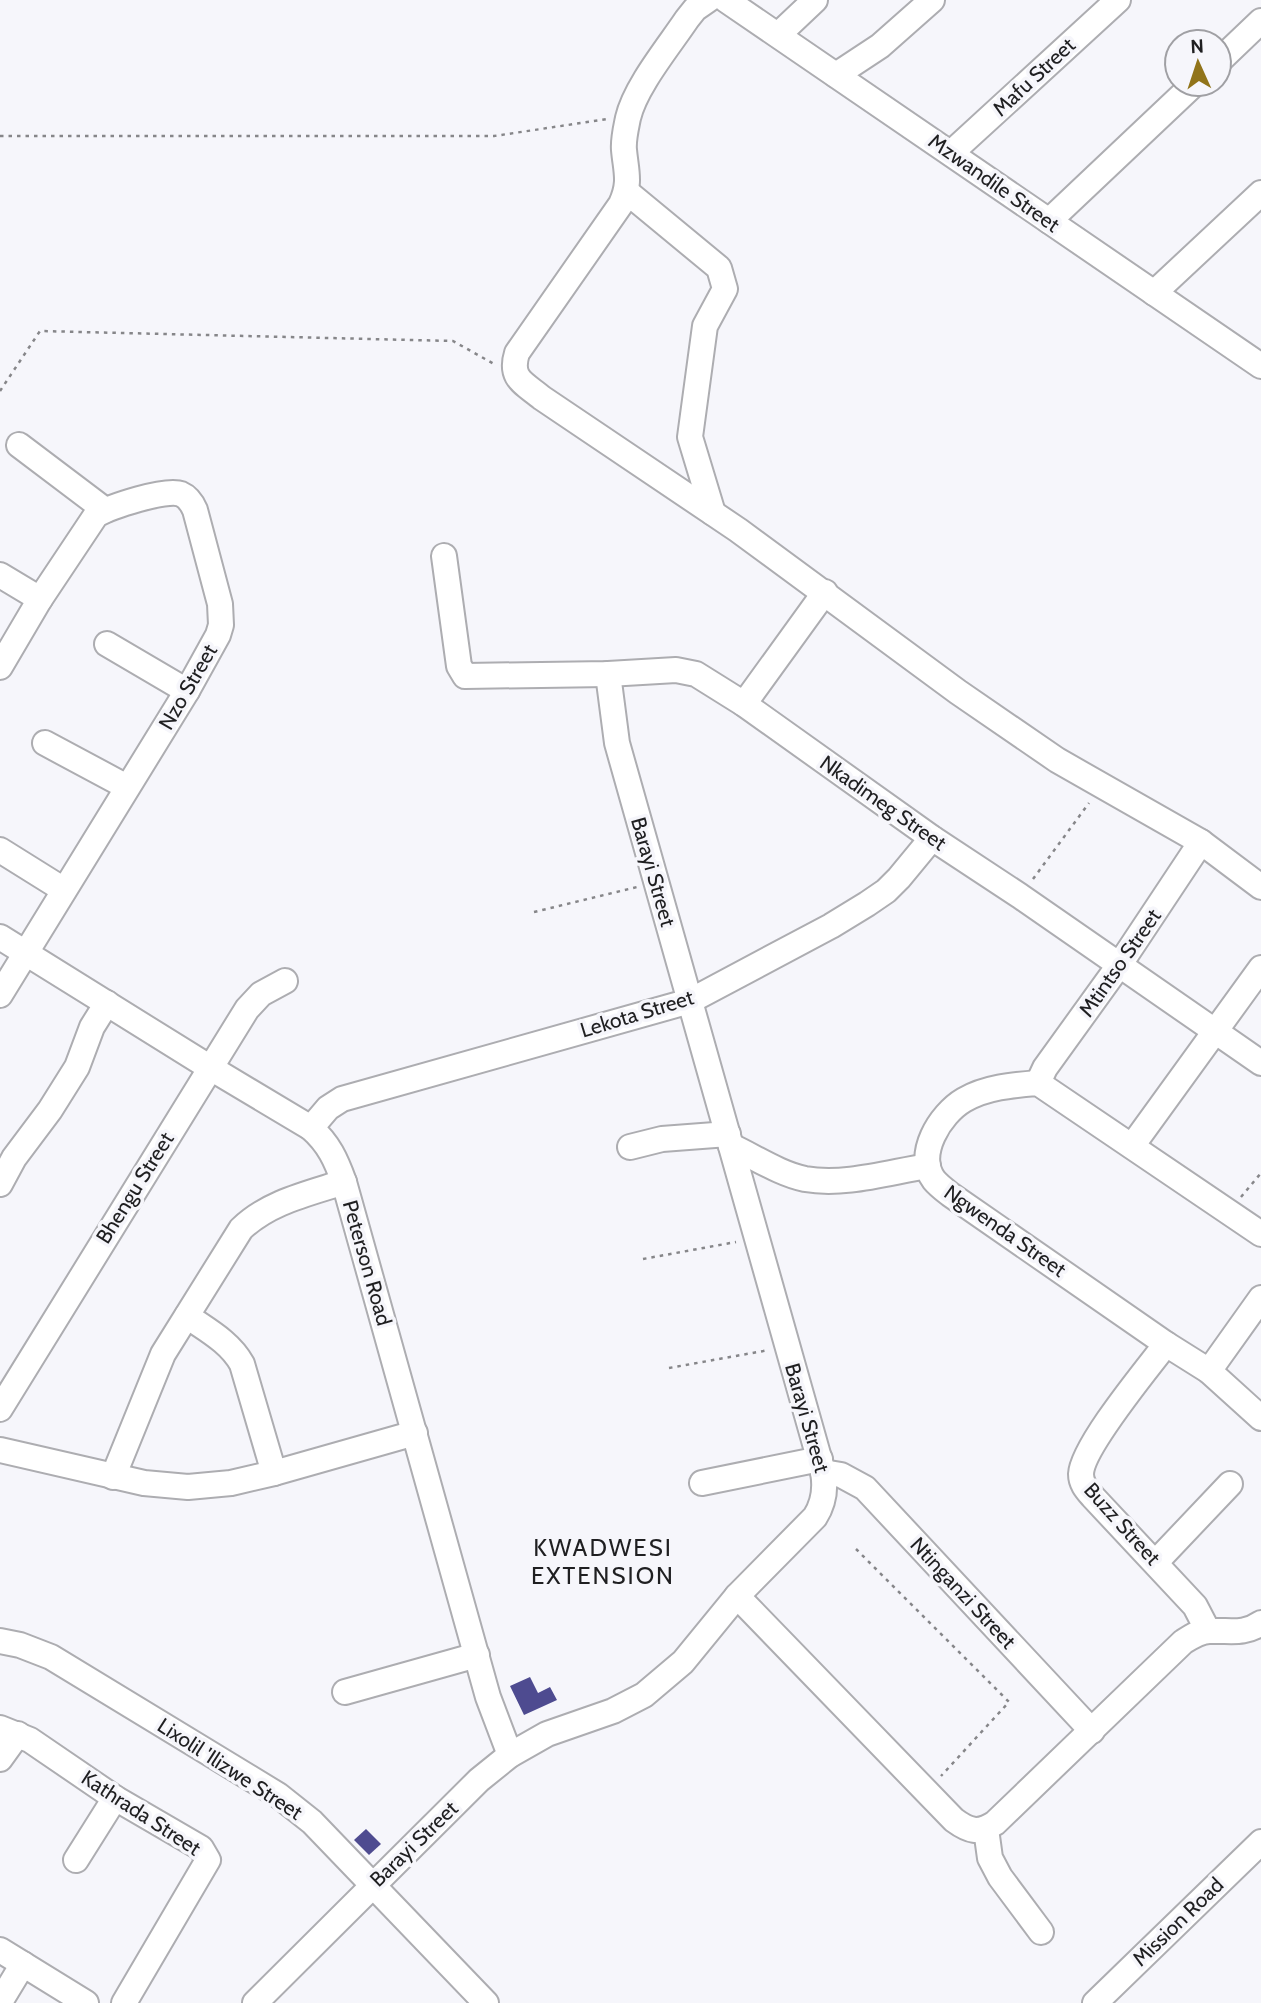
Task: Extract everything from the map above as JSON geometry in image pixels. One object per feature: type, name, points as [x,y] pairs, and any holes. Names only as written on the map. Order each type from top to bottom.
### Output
[{"type":"street","points":[[708,0],[687,19],[637,94],[628,116],[624,148],[627,192],[517,353],[514,369],[516,376],[541,398],[825,592],[991,715],[1057,760],[1201,842],[1261,887]]},
{"type":"street","name":"Mzwandile Street","points":[[726,0],[1154,293],[1256,355]]},
{"type":"street","points":[[778,35],[814,0]]},
{"type":"street","points":[[836,75],[880,46],[932,0]]},
{"type":"street","name":"Mafu Street","points":[[951,153],[1118,0]]},
{"type":"street","points":[[1233,48],[1261,21]]},
{"type":"street","points":[[1049,221],[1179,98]]},
{"type":"street","points":[[627,192],[719,268],[725,289],[705,326],[690,437],[713,513]]},
{"type":"street","points":[[1154,293],[1261,193]]},
{"type":"street","points":[[0,667],[91,521],[105,510],[19,445]]},
{"type":"street","name":"Nzo Street","points":[[0,995],[187,691],[218,635],[221,614],[217,590],[195,510],[187,497],[173,492],[105,510]]},
{"type":"street","name":"Nkadimeg Street","points":[[444,556],[459,666],[466,676],[686,671],[696,674],[744,704],[932,838],[1120,964],[1261,1063]]},
{"type":"street","points":[[0,575],[40,599]]},
{"type":"street","points":[[744,704],[825,592]]},
{"type":"street","points":[[107,644],[187,691]]},
{"type":"street","name":"Barayi Street","points":[[254,2003],[479,1780],[510,1755],[547,1734],[613,1711],[644,1695],[683,1662],[737,1596],[815,1517],[821,1507],[824,1494],[822,1465],[617,743],[608,674]]},
{"type":"street","points":[[45,743],[127,786]]},
{"type":"street","name":"Lekota Street","points":[[311,1128],[328,1108],[342,1099],[690,1001],[831,926],[876,897],[899,878],[932,838]]},
{"type":"street","name":"Mtintso Street","points":[[1038,1083],[1045,1068],[1120,964],[1201,842]]},
{"type":"street","points":[[0,850],[64,890]]},
{"type":"street","name":"Peterson Road","points":[[0,937],[209,1068],[311,1128],[334,1154],[488,1697],[510,1755]]},
{"type":"street","points":[[1132,1146],[1261,968]]},
{"type":"street","name":"Bhengu Street","points":[[0,1409],[253,1001],[285,981]]},
{"type":"street","points":[[0,1184],[14,1158],[50,1110],[77,1067],[92,1027],[107,1003]]},
{"type":"street","points":[[1038,1083],[1261,1234]]},
{"type":"street","name":"Ngwenda Street","points":[[1038,1083],[1006,1086],[962,1101],[946,1116],[933,1135],[928,1152],[928,1166],[934,1180],[951,1195],[1209,1371],[1261,1418]]},
{"type":"street","points":[[630,1147],[662,1139],[730,1140],[789,1173],[817,1180],[844,1180],[928,1166]]},
{"type":"street","points":[[113,1477],[154,1373],[241,1229],[269,1207],[344,1182]]},
{"type":"street","points":[[1209,1371],[1261,1298]]},
{"type":"street","points":[[187,1316],[236,1353],[242,1364],[274,1473]]},
{"type":"street","name":"Buzz Street","points":[[1166,1344],[1089,1450],[1081,1471],[1084,1487],[1195,1606],[1208,1630]]},
{"type":"street","points":[[0,1450],[113,1477],[188,1487],[221,1485],[274,1473],[415,1433]]},
{"type":"street","points":[[702,1483],[822,1465]]},
{"type":"street","name":"Ntinganzi Street","points":[[822,1465],[865,1488],[1092,1731]]},
{"type":"street","points":[[1156,1562],[1230,1484]]},
{"type":"street","points":[[737,1596],[961,1825],[978,1832],[986,1829],[1183,1643],[1208,1630],[1239,1632],[1251,1630],[1261,1623]]},
{"type":"street","name":"Lixolil 'Ilizwe Street","points":[[0,1641],[51,1657],[278,1795],[312,1822],[486,2003]]},
{"type":"street","points":[[345,1692],[477,1655]]},
{"type":"street","points":[[0,1759],[9,1731]]},
{"type":"street","name":"Kathrada Street","points":[[9,1731],[201,1848],[208,1860],[124,2003]]},
{"type":"street","points":[[76,1860],[116,1798]]},
{"type":"street","points":[[986,1829],[990,1858],[1000,1877],[1041,1932]]},
{"type":"street","name":"Mission Road","points":[[1101,2001],[1261,1842]]},
{"type":"street","points":[[0,1950],[86,2003]]},
{"type":"street","points":[[0,2002],[23,1965]]},
{"type":"path","points":[[0,136],[494,136],[628,116]]},
{"type":"path","points":[[1,391],[40,331],[453,341],[516,376]]},
{"type":"path","points":[[1020,896],[1102,784]]},
{"type":"path","points":[[534,912],[655,883]]},
{"type":"path","points":[[1229,1213],[1261,1172]]},
{"type":"path","points":[[643,1259],[757,1238]]},
{"type":"path","points":[[668,1368],[787,1347]]},
{"type":"path","points":[[856,1549],[1009,1702],[927,1791]]},
{"type":"building","points":[[530,1677],[538,1693],[550,1687],[557,1700],[524,1715],[510,1686]]},
{"type":"building","points":[[366,1829],[381,1844],[369,1855],[354,1840]]},
{"type":"district","name":"KWADWESI EXTENSION","points":[[603,1562]]}]
